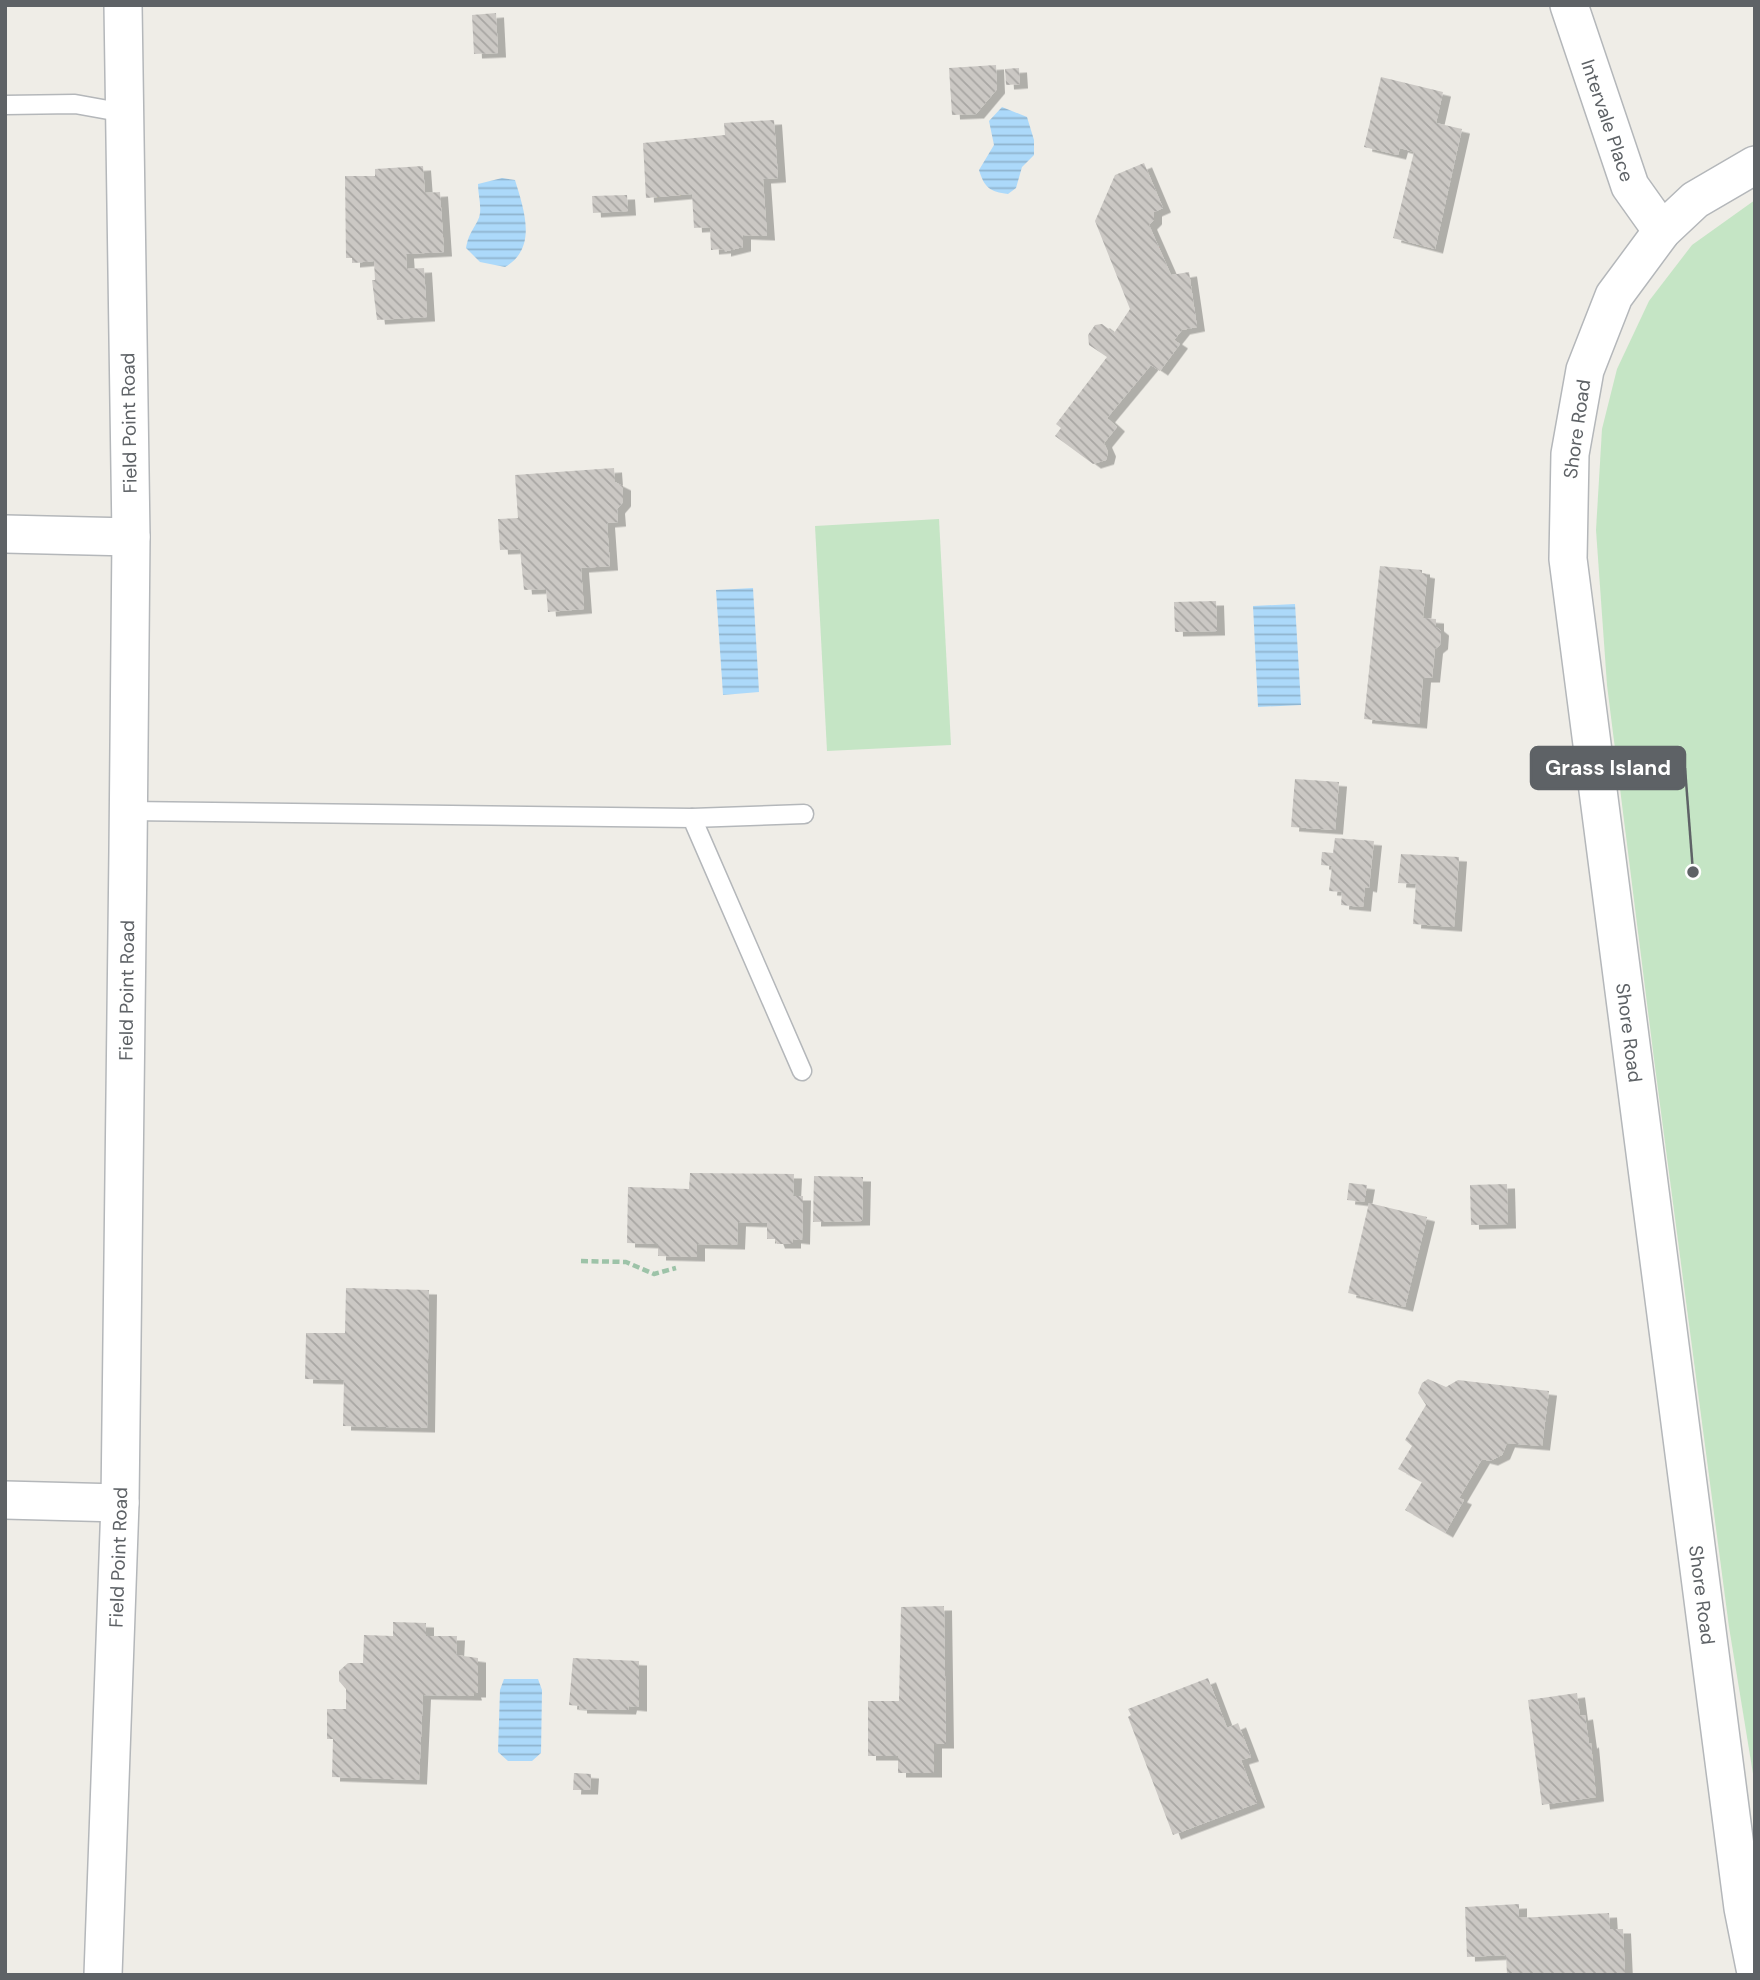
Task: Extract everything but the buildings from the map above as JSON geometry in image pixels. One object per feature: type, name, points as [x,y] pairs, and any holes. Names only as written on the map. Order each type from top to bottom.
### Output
[{"type":"street","name":"Field Point Road","points":[[103,1975],[120,1503],[131,537],[123,5]]},
{"type":"street","name":"Intervale Place","points":[[1569,5],[1630,186],[1661,231]]},
{"type":"street","name":"Shore Road","points":[[1755,165],[1695,200],[1661,231],[1614,296],[1585,370],[1570,454],[1569,559],[1743,1908],[1755,1968]]},
{"type":"street","points":[[5,534],[131,537]]},
{"type":"street","points":[[5,1500],[120,1503]]},
{"type":"lane","points":[[5,106],[75,104],[125,113]]},
{"type":"lane","points":[[128,811],[692,818],[804,814]]},
{"type":"lane","points":[[692,818],[802,1071]]},
{"type":"path","points":[[581,1261],[626,1262],[653,1274],[676,1268]]},
{"type":"green space","points":[[1755,200],[1755,1786],[1729,1627],[1654,1059],[1607,685],[1596,530],[1602,429],[1617,369],[1649,301],[1692,245]]},
{"type":"green space","points":[[939,519],[951,745],[827,751],[815,526]]},
{"type":"water","points":[[1002,107],[1027,117],[1034,140],[1034,155],[1022,167],[1016,188],[1008,194],[989,188],[979,170],[994,145],[989,121]]},
{"type":"water","points":[[502,178],[515,180],[526,228],[522,250],[505,267],[480,262],[466,248],[479,216],[478,184]]},
{"type":"water","points":[[753,588],[759,692],[723,695],[716,590]]},
{"type":"water","points":[[1295,604],[1301,705],[1258,707],[1253,606]]},
{"type":"water","points":[[504,1679],[538,1679],[542,1690],[541,1753],[532,1761],[508,1761],[498,1752],[500,1690]]},
{"type":"place","name":"Grass Island","points":[[1693,872]]}]
